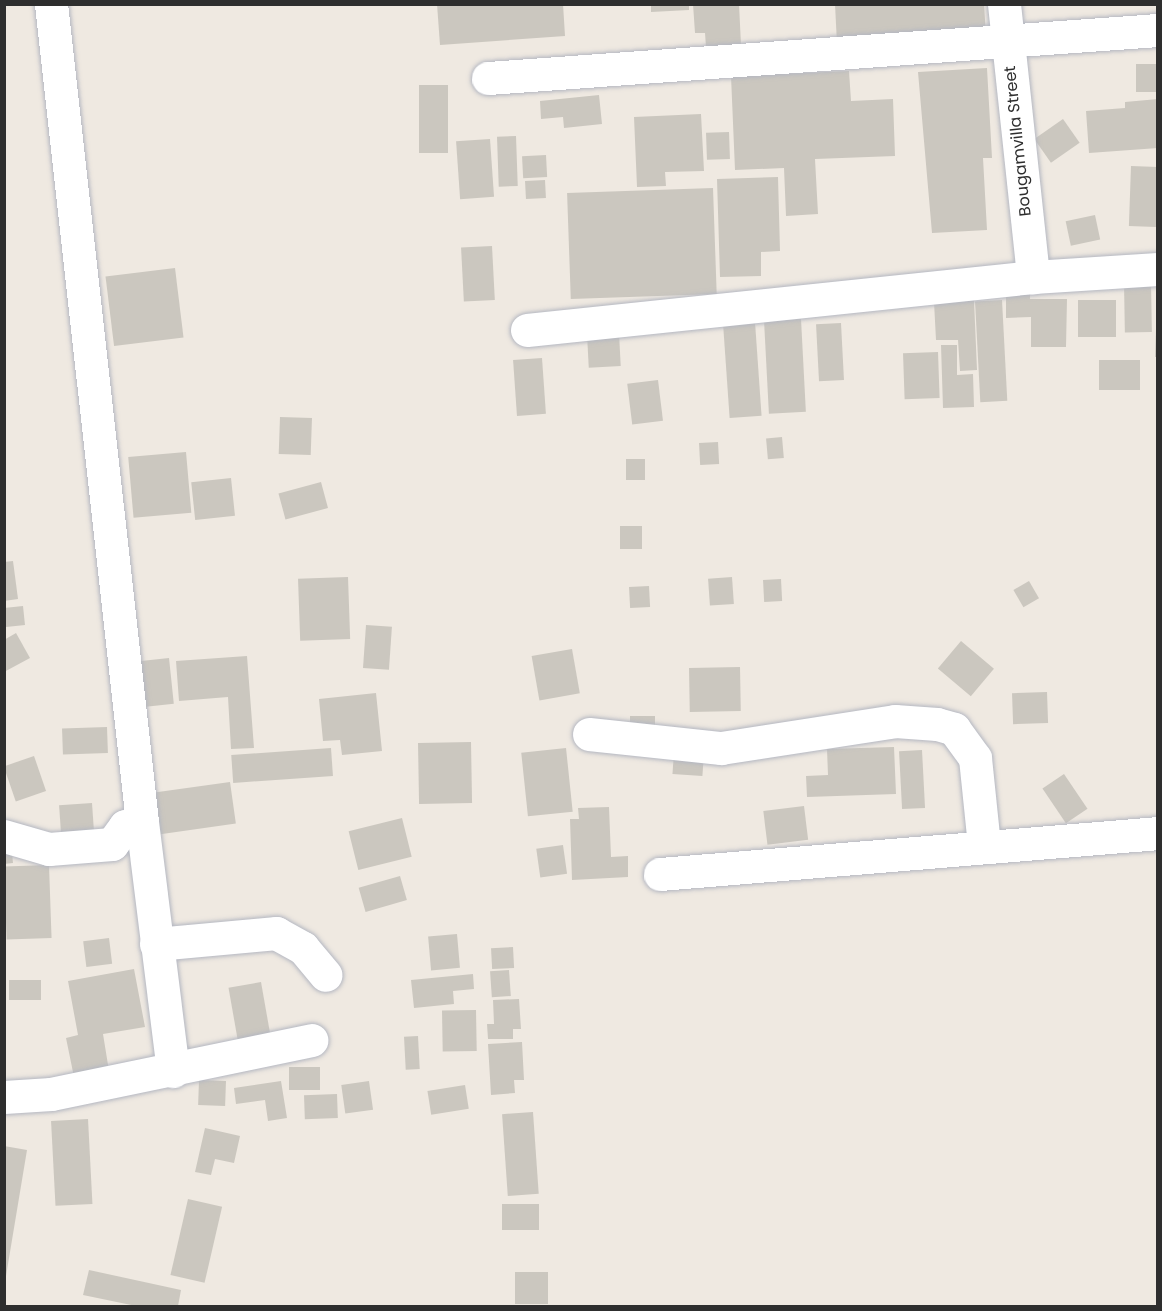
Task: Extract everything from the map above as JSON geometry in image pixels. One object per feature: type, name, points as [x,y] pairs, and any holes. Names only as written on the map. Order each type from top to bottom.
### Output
[{"type":"street","points":[[51,4],[142,822],[173,1071]]},
{"type":"street","name":"Bougamvilla Street","points":[[1004,4],[1033,277]]},
{"type":"street","points":[[488,78],[1158,30]]},
{"type":"street","points":[[527,330],[1033,277],[1158,269]]},
{"type":"street","points":[[589,734],[721,748],[895,721],[938,724],[954,729],[975,758],[984,845]]},
{"type":"street","points":[[4,836],[49,849],[112,844],[125,826],[142,822]]},
{"type":"street","points":[[660,874],[984,845],[1158,833]]},
{"type":"street","points":[[156,944],[276,933],[303,948],[326,975]]},
{"type":"street","points":[[4,1097],[51,1094],[173,1071],[311,1040]]},
{"type":"building","points":[[437,4],[563,4],[565,36],[440,45]]},
{"type":"building","points":[[651,4],[689,4],[689,10],[651,12]]},
{"type":"building","points":[[693,4],[739,4],[741,45],[706,47],[705,33],[695,33]]},
{"type":"building","points":[[835,4],[984,4],[986,36],[837,44]]},
{"type":"building","points":[[1136,64],[1158,64],[1158,92],[1136,92]]},
{"type":"building","points":[[987,68],[992,158],[983,158],[987,230],[932,233],[918,72]]},
{"type":"building","points":[[849,71],[851,101],[893,99],[895,156],[815,159],[818,214],[786,216],[784,168],[735,170],[731,76]]},
{"type":"building","points":[[419,85],[448,85],[448,153],[419,153]]},
{"type":"building","points":[[599,95],[602,124],[564,128],[563,117],[541,119],[540,101]]},
{"type":"building","points":[[1158,99],[1158,148],[1089,153],[1086,111],[1125,108],[1125,102]]},
{"type":"building","points":[[701,114],[704,171],[665,172],[666,186],[637,187],[634,117]]},
{"type":"building","points":[[1063,119],[1080,143],[1051,163],[1034,139]]},
{"type":"building","points":[[729,132],[730,159],[707,160],[706,133]]},
{"type":"building","points":[[516,136],[518,186],[499,187],[497,137]]},
{"type":"building","points":[[490,139],[494,197],[460,199],[456,141]]},
{"type":"building","points":[[546,155],[547,177],[523,178],[522,156]]},
{"type":"building","points":[[1131,166],[1158,167],[1156,227],[1129,226]]},
{"type":"building","points":[[778,177],[780,251],[761,252],[761,276],[720,277],[717,179]]},
{"type":"building","points":[[545,180],[546,198],[526,199],[525,181]]},
{"type":"building","points":[[713,188],[717,294],[571,299],[567,193]]},
{"type":"building","points":[[1095,215],[1100,239],[1071,246],[1066,221]]},
{"type":"building","points":[[492,246],[495,300],[464,302],[461,248]]},
{"type":"building","points":[[175,268],[184,337],[114,346],[106,277]]},
{"type":"building","points":[[1124,282],[1151,282],[1152,332],[1125,332]]},
{"type":"building","points":[[1030,294],[1030,299],[1067,299],[1066,347],[1031,347],[1031,317],[1006,318],[1006,295]]},
{"type":"building","points":[[974,300],[977,370],[960,371],[958,340],[936,340],[934,302]]},
{"type":"building","points":[[1002,300],[1007,401],[980,402],[975,301]]},
{"type":"building","points":[[1078,300],[1116,300],[1116,337],[1078,337]]},
{"type":"building","points":[[801,319],[806,412],[769,414],[764,321]]},
{"type":"building","points":[[755,322],[762,416],[730,418],[723,324]]},
{"type":"building","points":[[841,323],[844,380],[819,381],[816,324]]},
{"type":"building","points":[[1156,329],[1158,329],[1158,357],[1155,357]]},
{"type":"building","points":[[619,333],[621,366],[589,368],[587,335]]},
{"type":"building","points":[[941,345],[957,345],[957,375],[973,374],[974,407],[943,408]]},
{"type":"building","points":[[938,352],[940,398],[905,399],[903,353]]},
{"type":"building","points":[[542,358],[546,414],[517,416],[513,360]]},
{"type":"building","points":[[1099,360],[1140,360],[1140,390],[1099,390]]},
{"type":"building","points":[[658,380],[663,421],[632,424],[627,384]]},
{"type":"building","points":[[280,417],[312,418],[311,455],[279,454]]},
{"type":"building","points":[[782,437],[784,458],[768,459],[766,438]]},
{"type":"building","points":[[718,442],[719,464],[700,465],[699,443]]},
{"type":"building","points":[[186,452],[191,513],[134,518],[128,457]]},
{"type":"building","points":[[626,459],[645,459],[645,480],[626,480]]},
{"type":"building","points":[[231,478],[235,516],[195,520],[191,482]]},
{"type":"building","points":[[321,482],[328,508],[285,519],[278,493]]},
{"type":"building","points":[[620,526],[642,526],[642,549],[620,549]]},
{"type":"building","points":[[13,561],[18,599],[4,601],[4,562]]},
{"type":"building","points":[[348,577],[350,639],[300,641],[298,579]]},
{"type":"building","points":[[732,577],[734,604],[710,606],[708,579]]},
{"type":"building","points":[[781,579],[782,601],[764,602],[763,580]]},
{"type":"building","points":[[1029,581],[1039,598],[1023,607],[1013,590]]},
{"type":"building","points":[[649,586],[650,607],[630,608],[629,587]]},
{"type":"building","points":[[23,606],[25,625],[6,627],[4,608]]},
{"type":"building","points":[[366,625],[392,627],[389,670],[363,668]]},
{"type":"building","points":[[16,633],[30,658],[4,672],[4,640]]},
{"type":"building","points":[[961,641],[994,669],[971,696],[938,669]]},
{"type":"building","points":[[572,649],[580,693],[539,700],[532,656]]},
{"type":"building","points":[[247,656],[254,748],[231,749],[228,697],[179,701],[176,661]]},
{"type":"building","points":[[169,658],[174,704],[139,707],[134,662]]},
{"type":"building","points":[[740,667],[741,711],[690,712],[689,668]]},
{"type":"building","points":[[1047,692],[1048,723],[1013,724],[1012,693]]},
{"type":"building","points":[[376,693],[382,751],[342,755],[340,740],[323,741],[319,699]]},
{"type":"building","points":[[630,716],[655,716],[655,732],[630,732]]},
{"type":"building","points":[[107,727],[108,753],[63,755],[62,729]]},
{"type":"building","points":[[471,742],[472,803],[419,804],[418,743]]},
{"type":"building","points":[[894,747],[896,794],[807,797],[806,776],[828,775],[827,749]]},
{"type":"building","points":[[331,748],[333,776],[233,783],[231,755]]},
{"type":"building","points":[[566,748],[573,812],[528,816],[521,753]]},
{"type":"building","points":[[922,750],[925,808],[902,809],[899,751]]},
{"type":"building","points":[[674,752],[704,754],[702,776],[672,774]]},
{"type":"building","points":[[34,756],[46,791],[16,801],[4,766]]},
{"type":"building","points":[[1064,774],[1087,809],[1066,823],[1042,789]]},
{"type":"building","points":[[230,782],[236,824],[159,834],[153,793]]},
{"type":"building","points":[[92,803],[94,832],[61,834],[59,805]]},
{"type":"building","points":[[804,806],[808,840],[767,845],[763,811]]},
{"type":"building","points":[[609,807],[611,857],[628,856],[628,877],[572,880],[570,819],[579,819],[578,808]]},
{"type":"building","points":[[402,818],[412,857],[358,870],[349,831]]},
{"type":"building","points":[[11,843],[13,863],[4,864],[4,844]]},
{"type":"building","points":[[563,845],[567,874],[540,877],[536,849]]},
{"type":"building","points":[[49,865],[52,938],[7,940],[4,867]]},
{"type":"building","points":[[400,876],[407,900],[366,912],[359,888]]},
{"type":"building","points":[[457,934],[460,968],[431,970],[428,937]]},
{"type":"building","points":[[109,938],[112,964],[86,967],[83,941]]},
{"type":"building","points":[[513,947],[514,968],[492,969],[491,948]]},
{"type":"building","points":[[134,969],[145,1027],[103,1034],[109,1071],[74,1077],[66,1038],[78,1035],[68,981]]},
{"type":"building","points":[[509,970],[511,996],[492,997],[490,971]]},
{"type":"building","points":[[473,974],[474,989],[453,991],[454,1004],[414,1008],[411,980]]},
{"type":"building","points":[[9,980],[41,980],[41,1000],[9,1000]]},
{"type":"building","points":[[261,982],[271,1039],[239,1045],[229,988]]},
{"type":"building","points":[[519,999],[521,1029],[513,1029],[513,1039],[488,1039],[487,1024],[494,1024],[493,1000]]},
{"type":"building","points":[[476,1010],[477,1051],[443,1052],[442,1011]]},
{"type":"building","points":[[418,1036],[420,1069],[406,1070],[404,1037]]},
{"type":"building","points":[[522,1042],[524,1080],[514,1080],[515,1093],[491,1095],[488,1044]]},
{"type":"building","points":[[289,1067],[320,1067],[320,1090],[289,1090]]},
{"type":"building","points":[[199,1080],[226,1081],[225,1106],[198,1105]]},
{"type":"building","points":[[281,1081],[287,1118],[268,1121],[265,1100],[236,1104],[234,1088]]},
{"type":"building","points":[[369,1081],[373,1110],[345,1114],[341,1085]]},
{"type":"building","points":[[465,1085],[469,1109],[431,1115],[427,1091]]},
{"type":"building","points":[[337,1094],[338,1118],[305,1119],[304,1095]]},
{"type":"building","points":[[533,1112],[539,1194],[508,1196],[502,1114]]},
{"type":"building","points":[[88,1119],[92,1204],[55,1206],[51,1121]]},
{"type":"building","points":[[205,1128],[240,1136],[234,1163],[215,1159],[211,1175],[195,1172]]},
{"type":"building","points":[[4,1146],[27,1150],[6,1276],[4,1276]]},
{"type":"building","points":[[188,1199],[222,1207],[205,1283],[170,1275]]},
{"type":"building","points":[[502,1204],[539,1204],[539,1230],[502,1230]]},
{"type":"building","points":[[89,1270],[181,1290],[178,1306],[136,1306],[83,1295]]},
{"type":"building","points":[[515,1272],[548,1272],[548,1304],[515,1304]]}]
